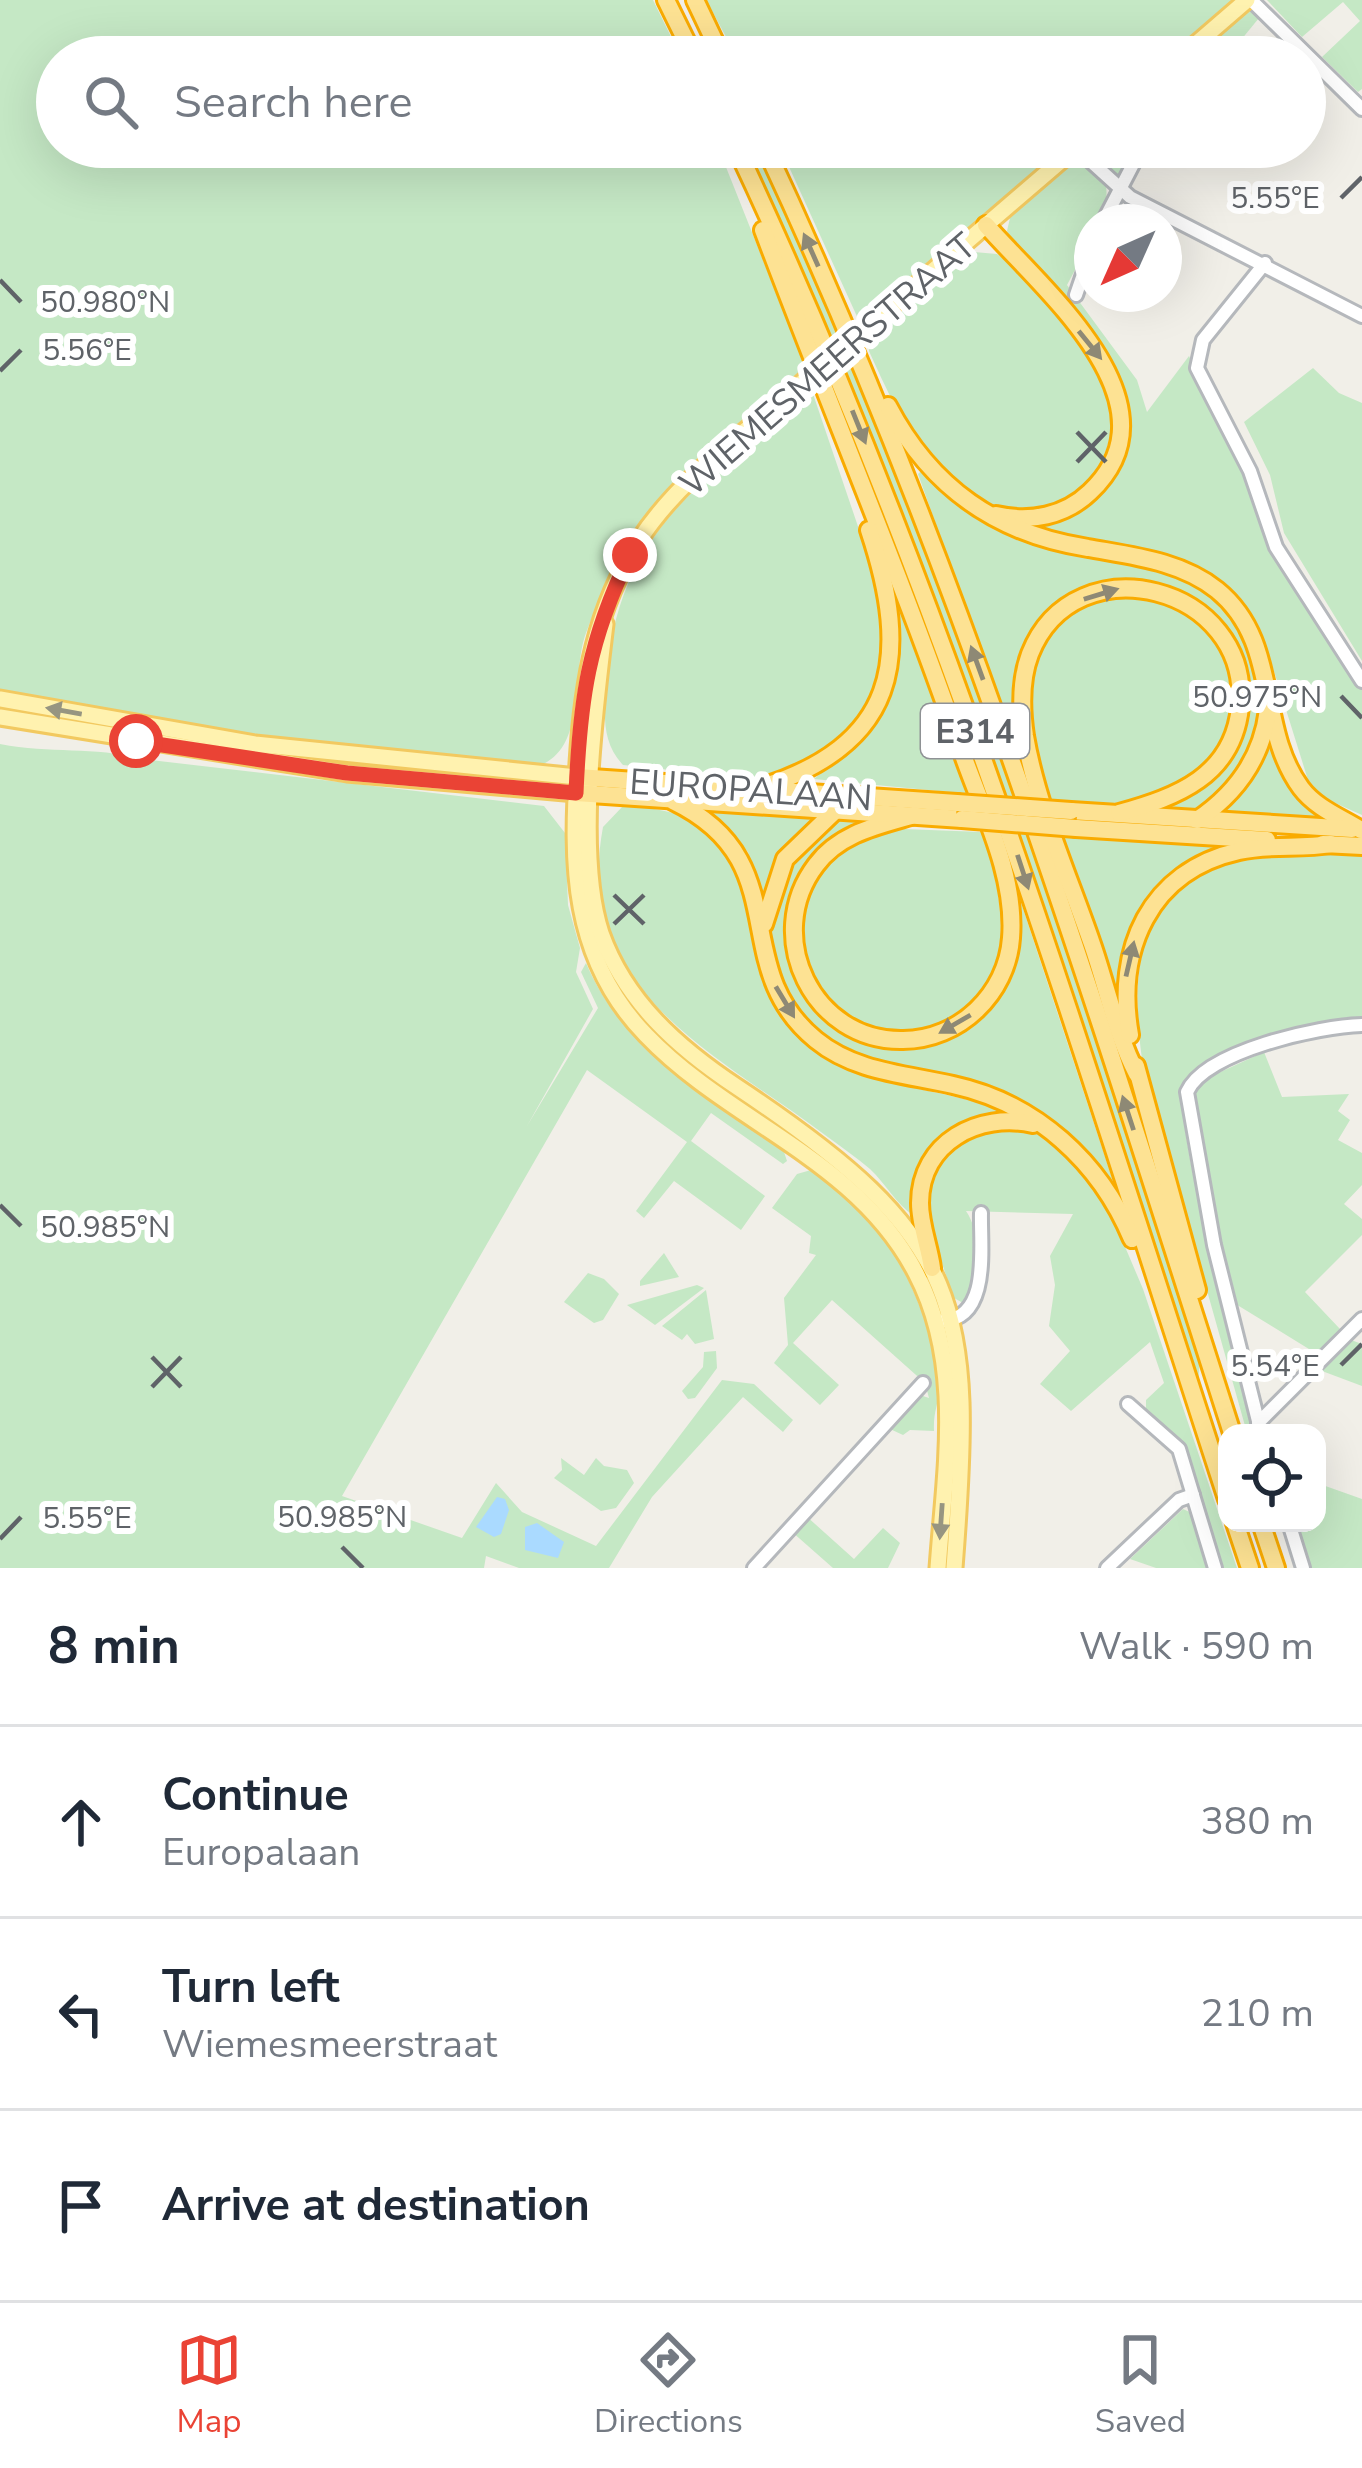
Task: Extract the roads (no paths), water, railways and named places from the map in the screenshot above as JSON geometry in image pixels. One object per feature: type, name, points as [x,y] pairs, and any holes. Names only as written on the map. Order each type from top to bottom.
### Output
[{"type":"highway","points":[[667,0],[684,36]]},
{"type":"highway","points":[[694,0],[712,36]]},
{"type":"highway","points":[[745,168],[753,206],[950,715],[1002,866],[1011,909],[1005,967],[979,1010],[935,1035],[879,1039],[829,1013],[811,992],[798,967],[793,917],[799,893],[830,850],[850,835],[911,816]]},
{"type":"highway","name":"E314","points":[[746,168],[833,363],[959,687],[1218,1470]]},
{"type":"highway","name":"E314","points":[[774,168],[857,354],[997,719],[1229,1424]]},
{"type":"highway","points":[[973,507],[1023,519],[1075,504],[1107,472],[1118,452],[1124,416],[1102,360],[986,225]]},
{"type":"highway","points":[[857,354],[914,451],[973,507],[1032,536],[1155,561],[1205,582],[1250,630],[1280,746],[1300,787],[1320,806],[1361,830]]},
{"type":"highway","points":[[756,789],[828,761],[868,717],[886,678],[893,628],[889,600],[848,454]]},
{"type":"highway","points":[[1119,813],[1175,796],[1196,784],[1223,756],[1237,725],[1240,685],[1228,645],[1198,610],[1157,589],[1112,589],[1075,603],[1042,633],[1023,680],[1022,712],[1034,773],[1137,1074],[1206,1320],[1204,1344]]},
{"type":"highway","points":[[1164,832],[1200,818],[1239,784],[1254,760],[1270,697]]},
{"type":"highway","name":"EUROPALAAN","points":[[584,786],[640,781],[872,797],[1164,832],[1362,846]]},
{"type":"highway","name":"EUROPALAAN","points":[[584,786],[673,801],[911,816],[959,811]]},
{"type":"highway","points":[[761,936],[767,902],[785,859],[834,811],[872,797]]},
{"type":"highway","points":[[673,801],[718,829],[741,856],[781,1000],[821,1044],[863,1066],[988,1095],[1047,1128],[1105,1187],[1166,1310]]},
{"type":"highway","name":"EUROPALAAN","points":[[1074,819],[1119,813],[1361,830]]},
{"type":"highway","points":[[1137,1074],[1126,971],[1135,938],[1159,895],[1192,868],[1228,854],[1331,844]]},
{"type":"highway","points":[[932,1268],[920,1197],[938,1152],[978,1124],[1012,1120],[1047,1128]]},
{"type":"highway","points":[[1238,1532],[1250,1568]]},
{"type":"highway","points":[[1264,1532],[1276,1568]]},
{"type":"main road","points":[[1206,36],[1249,0]]},
{"type":"main road","name":"WIEMESMEERSTRAAT","points":[[938,1568],[948,1426],[944,1321],[907,1257],[864,1201],[803,1151],[688,1074],[629,1016],[600,971],[582,923],[574,874],[587,741],[608,605],[630,555],[662,509],[1052,168]]},
{"type":"main road","name":"EUROPALAAN","points":[[0,699],[255,744],[545,775],[584,786]]},
{"type":"main road","name":"EUROPALAAN","points":[[0,717],[257,760],[528,790],[584,786]]},
{"type":"main road","points":[[545,775],[587,741],[607,766],[640,781]]},
{"type":"main road","points":[[528,790],[554,801],[582,828],[622,796]]},
{"type":"main road","name":"WIEMESMEERSTRAAT","points":[[582,828],[602,935],[647,1013],[694,1058],[861,1176],[902,1219],[932,1268],[964,1401],[954,1568]]},
{"type":"street","points":[[1249,0],[1286,36]]},
{"type":"street","points":[[1326,74],[1362,109]]},
{"type":"street","points":[[1098,168],[1118,188],[1362,316]]},
{"type":"street","points":[[1111,204],[1130,168]]},
{"type":"street","points":[[1265,263],[1204,340],[1197,368],[1250,471],[1276,548],[1362,682]]},
{"type":"street","points":[[1259,1424],[1214,1245],[1187,1092],[1203,1072],[1255,1049],[1319,1027],[1362,1025]]},
{"type":"street","points":[[944,1321],[967,1311],[977,1289],[981,1213]]},
{"type":"street","points":[[1264,1424],[1362,1318]]},
{"type":"street","points":[[754,1568],[922,1390]]},
{"type":"street","points":[[1138,1406],[1179,1450],[1215,1568]]},
{"type":"street","points":[[1107,1568],[1179,1500],[1193,1495]]},
{"type":"street","points":[[1291,1532],[1303,1568]]},
{"type":"water","points":[[497,1497],[505,1499],[509,1510],[501,1534],[494,1537],[476,1527]]},
{"type":"water","points":[[537,1523],[564,1542],[558,1558],[525,1550],[525,1527]]}]
